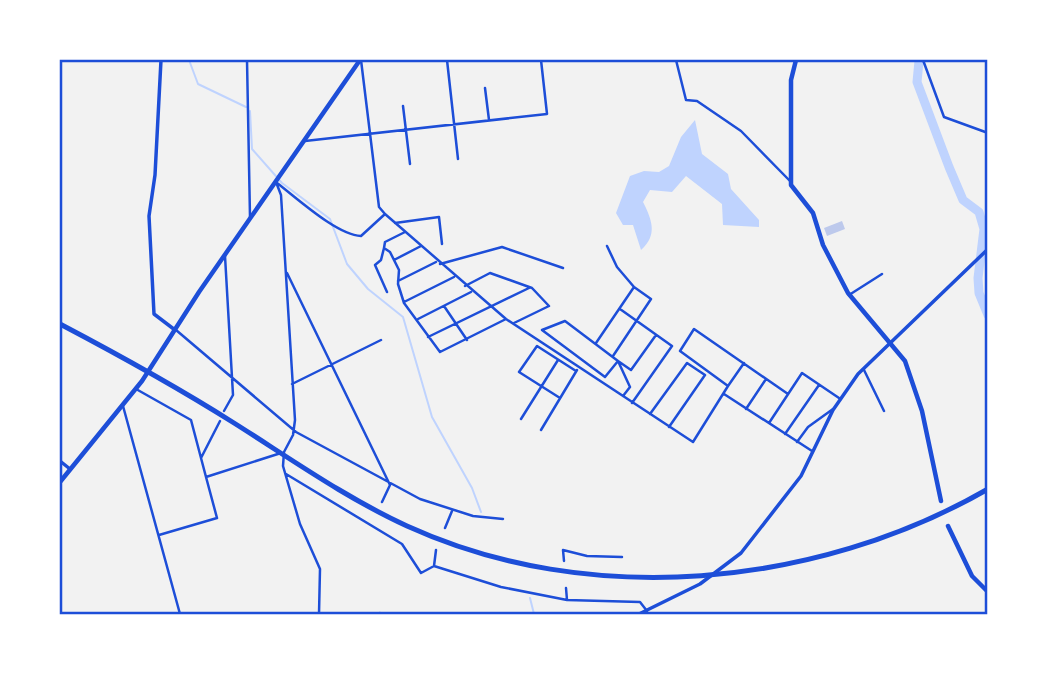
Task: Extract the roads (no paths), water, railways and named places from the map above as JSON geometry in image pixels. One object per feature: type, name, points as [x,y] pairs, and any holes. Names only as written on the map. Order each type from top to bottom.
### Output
[{"type":"highway","points":[[60,324],[159,378],[389,517],[435,538],[489,556],[569,572],[676,576],[770,566],[846,548],[886,535],[988,489]]},
{"type":"main road","points":[[60,482],[136,389],[360,60]]},
{"type":"main road","points":[[796,60],[791,80],[790,181],[813,213],[823,245],[849,295],[905,361],[914,382],[941,501]]},
{"type":"main road","points":[[948,526],[972,576],[988,592]]},
{"type":"street","points":[[161,60],[149,242],[154,314],[232,375],[293,430],[390,485],[452,509],[503,519]]},
{"type":"street","points":[[247,60],[250,219]]},
{"type":"street","points":[[360,60],[379,207],[454,277],[506,319],[577,369],[693,442],[744,363]]},
{"type":"street","points":[[447,60],[458,159]]},
{"type":"street","points":[[305,141],[547,114],[541,60]]},
{"type":"street","points":[[676,60],[686,100],[698,101],[741,131],[790,181]]},
{"type":"street","points":[[923,60],[944,117],[988,133]]},
{"type":"street","points":[[485,88],[489,120]]},
{"type":"street","points":[[402,106],[410,164]]},
{"type":"street","points":[[278,180],[330,225],[351,236],[361,236],[385,214]]},
{"type":"street","points":[[278,180],[292,384],[293,430],[284,452],[285,473],[300,524],[320,569],[319,614]]},
{"type":"street","points":[[395,223],[439,217],[442,244]]},
{"type":"street","points":[[387,292],[374,265],[381,260],[385,242],[405,232]]},
{"type":"street","points":[[394,260],[421,246]]},
{"type":"street","points":[[398,281],[439,263],[502,247],[564,268]]},
{"type":"street","points":[[607,247],[617,267],[634,287],[651,299],[612,356]]},
{"type":"street","points":[[384,248],[394,260],[404,302],[440,352],[506,319]]},
{"type":"street","points":[[639,614],[700,584],[741,552],[786,497],[835,408],[863,369],[988,249]]},
{"type":"street","points":[[225,256],[233,395],[225,411]]},
{"type":"street","points":[[286,270],[390,485]]},
{"type":"street","points":[[465,286],[490,273],[530,287],[548,306],[514,323]]},
{"type":"street","points":[[849,295],[882,274]]},
{"type":"street","points":[[404,302],[454,277]]},
{"type":"street","points":[[428,337],[530,287]]},
{"type":"street","points":[[596,344],[634,287]]},
{"type":"street","points":[[418,319],[472,292]]},
{"type":"street","points":[[444,306],[467,340]]},
{"type":"street","points":[[619,309],[672,346],[632,403]]},
{"type":"street","points":[[618,361],[605,377],[542,330],[565,321],[631,370]]},
{"type":"street","points":[[728,386],[680,351],[694,329],[788,394]]},
{"type":"street","points":[[626,378],[656,335]]},
{"type":"street","points":[[292,384],[381,340]]},
{"type":"street","points":[[560,398],[519,372],[537,346],[577,369]]},
{"type":"street","points":[[521,419],[558,360]]},
{"type":"street","points":[[618,361],[630,387],[623,397]]},
{"type":"street","points":[[650,414],[687,363],[705,375],[669,427]]},
{"type":"street","points":[[541,430],[577,369]]},
{"type":"street","points":[[863,369],[884,411]]},
{"type":"street","points":[[769,424],[802,373],[841,399]]},
{"type":"street","points":[[746,409],[766,379]]},
{"type":"street","points":[[786,434],[819,385]]},
{"type":"street","points":[[136,389],[191,420],[217,518],[159,535]]},
{"type":"street","points":[[724,394],[813,452]]},
{"type":"street","points":[[123,406],[180,614]]},
{"type":"street","points":[[797,442],[807,427],[835,408]]},
{"type":"street","points":[[201,458],[220,421]]},
{"type":"street","points":[[206,477],[284,452]]},
{"type":"street","points":[[60,461],[70,469]]},
{"type":"street","points":[[285,473],[402,544],[421,573],[434,566],[501,587],[567,600],[640,602],[647,611]]},
{"type":"street","points":[[382,502],[390,485]]},
{"type":"street","points":[[445,527],[452,509]]},
{"type":"street","points":[[369,526],[373,519]]},
{"type":"street","points":[[434,566],[436,550]]},
{"type":"street","points":[[564,561],[563,551],[587,556],[622,557]]},
{"type":"street","points":[[566,589],[567,600]]},
{"type":"water","points":[[695,120],[702,154],[728,174],[731,189],[759,220],[759,227],[723,225],[722,204],[686,176],[672,192],[650,190],[643,202],[652,227],[650,239],[641,250],[633,225],[623,225],[616,213],[630,176],[644,171],[659,172],[669,166],[681,137]]},
{"type":"waterway","points":[[189,60],[198,84],[246,107]]},
{"type":"waterway","points":[[919,61],[917,82],[949,167],[963,200],[979,212],[984,229],[978,278],[979,293],[988,315]]},
{"type":"waterway","points":[[250,111],[252,149],[282,183],[330,219],[347,264],[368,289],[403,317],[432,417],[472,488],[481,512]]},
{"type":"waterway","points":[[530,598],[534,614]]}]
